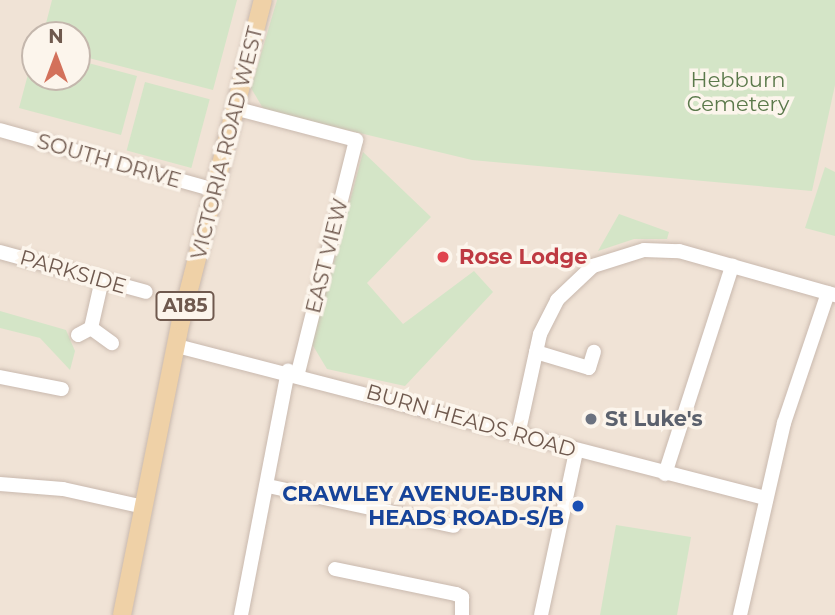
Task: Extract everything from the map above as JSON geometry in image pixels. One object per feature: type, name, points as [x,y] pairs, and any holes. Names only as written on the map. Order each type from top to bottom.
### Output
[{"type":"main road","name":"VICTORIA ROAD WEST","points":[[122,615],[177,346],[218,191],[263,0]]},
{"type":"street","name":"EAST VIEW","points":[[238,109],[356,140],[293,371],[241,615]]},
{"type":"street","name":"SOUTH DRIVE","points":[[0,131],[218,191]]},
{"type":"street","points":[[519,435],[536,352],[557,300],[593,267],[644,250],[680,251],[831,294],[765,498],[740,615]]},
{"type":"street","name":"PARKSIDE","points":[[0,252],[101,284],[146,292]]},
{"type":"street","points":[[665,474],[732,267]]},
{"type":"street","points":[[101,284],[84,332],[113,343]]},
{"type":"street","name":"BURN HEADS ROAD","points":[[177,346],[293,371],[576,452],[765,498]]},
{"type":"street","points":[[536,352],[589,368],[594,352]]},
{"type":"street","points":[[0,377],[62,389]]},
{"type":"street","points":[[541,615],[576,452]]},
{"type":"street","points":[[0,484],[62,489],[144,507]]},
{"type":"street","points":[[268,486],[454,526]]},
{"type":"street","points":[[335,569],[456,594],[462,597],[462,615]]},
{"type":"shaded area","points":[[0,0],[835,0],[835,615],[0,615]]},
{"type":"green space","points":[[52,0],[237,0],[213,90],[91,59],[91,21],[47,21]]},
{"type":"green space","name":"Hebburn Cemetery","points":[[277,0],[835,0],[835,85],[812,191],[472,160],[264,110],[251,88]]},
{"type":"green space","points":[[91,64],[137,76],[121,135],[19,108],[24,91],[91,91]]},
{"type":"green space","points":[[145,82],[210,99],[191,168],[127,151]]},
{"type":"green space","points":[[363,152],[431,217],[367,283],[403,324],[474,271],[493,292],[405,386],[327,369],[312,344]]},
{"type":"green space","points":[[825,167],[835,172],[835,236],[805,228]]},
{"type":"green space","points":[[619,214],[669,232],[667,239],[634,239],[598,251]]},
{"type":"green space","points":[[0,311],[66,330],[75,351],[70,370],[40,338],[0,328]]},
{"type":"green space","points":[[616,525],[691,537],[677,615],[600,615]]},
{"type":"place","name":"Rose Lodge","points":[[443,257]]},
{"type":"place","name":"St Luke's","points":[[591,419]]},
{"type":"place","name":"CRAWLEY AVENUE-BURN HEADS ROAD-S/B","points":[[578,506]]}]
